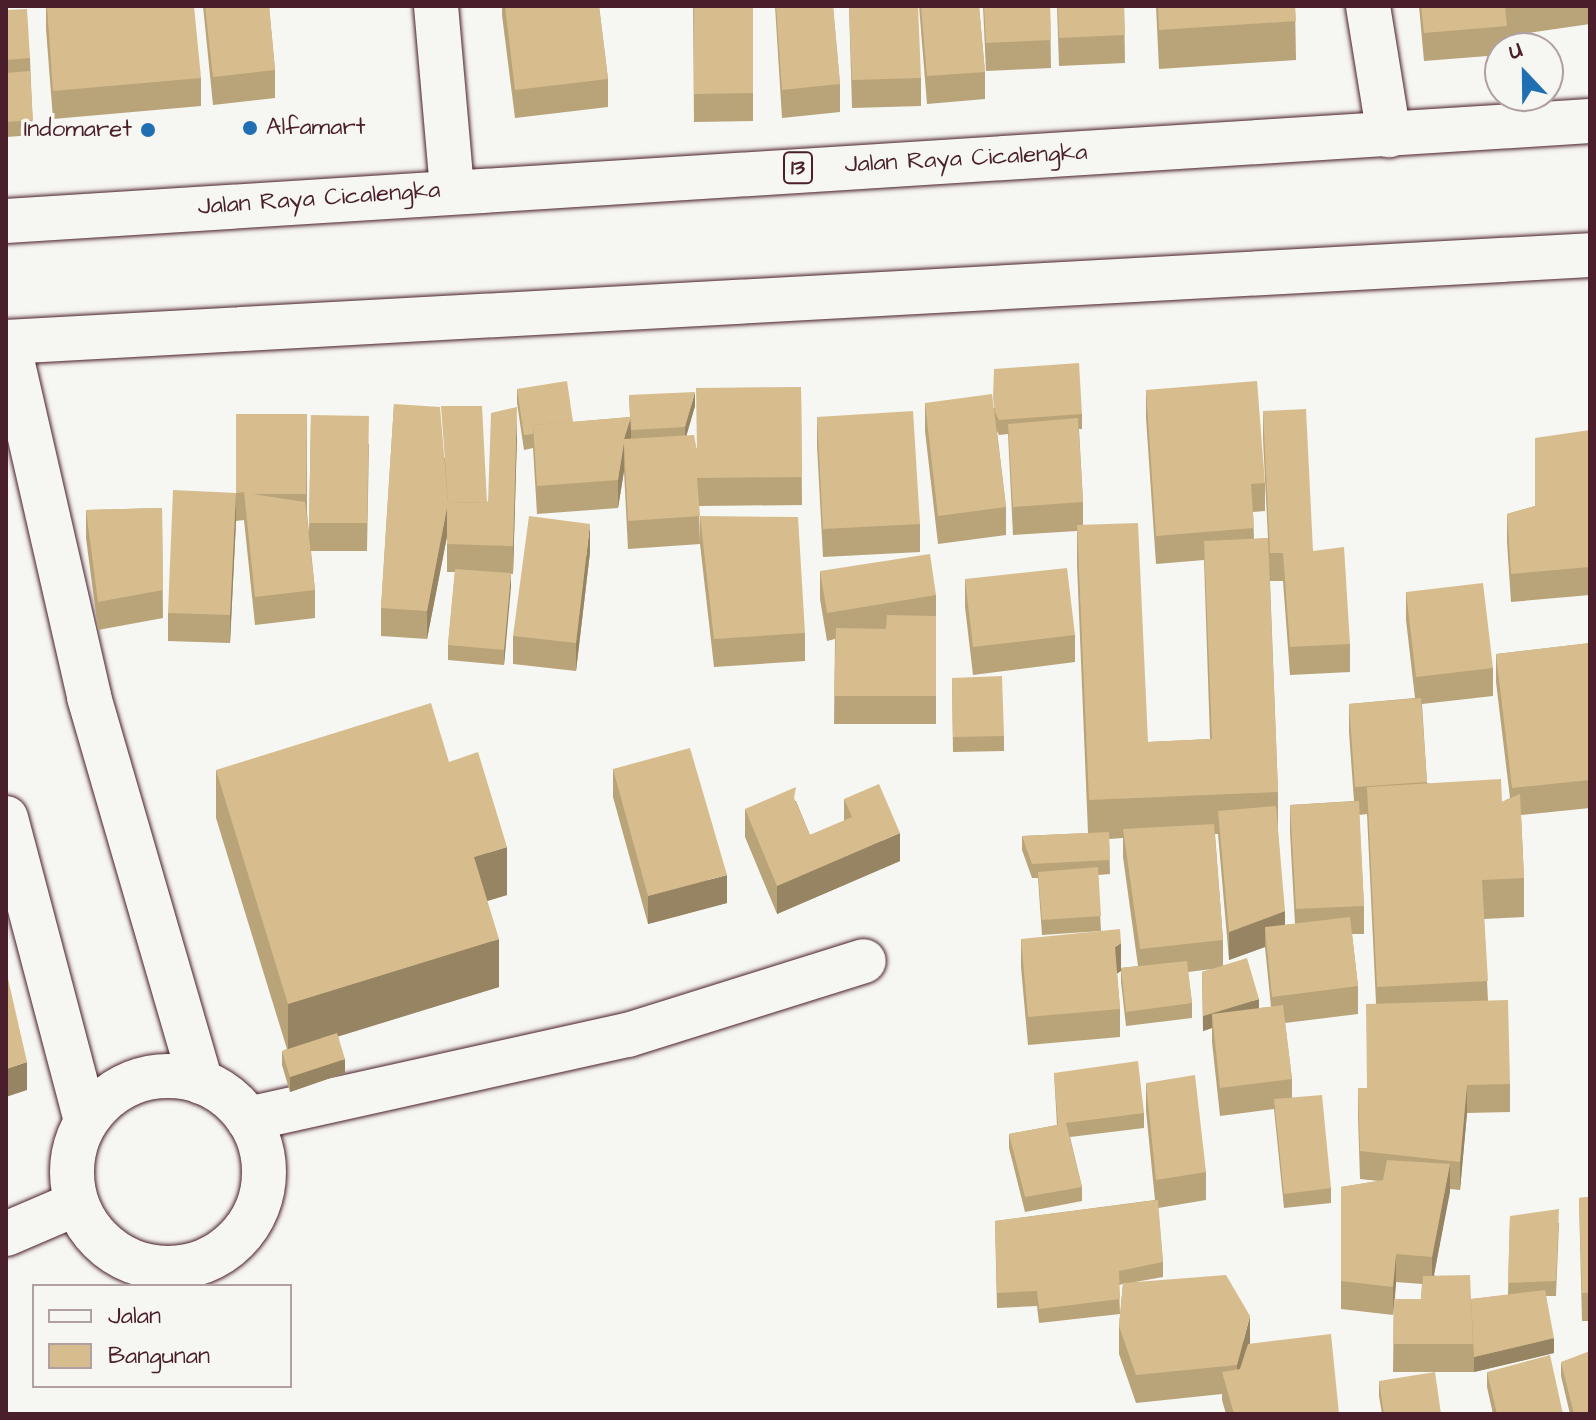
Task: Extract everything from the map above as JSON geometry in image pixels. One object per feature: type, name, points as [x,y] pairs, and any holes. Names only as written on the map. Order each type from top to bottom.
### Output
[{"type":"main road","points":[[436,6],[452,190]]},
{"type":"main road","points":[[1368,6],[1389,135]]},
{"type":"main road","name":"Jalan Raya Cicalengka","points":[[6,221],[452,190],[1590,121]]},
{"type":"main road","points":[[201,1082],[89,697],[7,342],[1590,255]]},
{"type":"main road","points":[[6,818],[86,1120]]},
{"type":"main road","points":[[248,1119],[628,1035],[864,961]]},
{"type":"main road","points":[[169,1076],[201,1082],[228,1096],[248,1119],[261,1145],[260,1204],[224,1251],[197,1264],[168,1269],[138,1264],[111,1250],[90,1230],[76,1204],[75,1147],[86,1120],[108,1096],[137,1082],[169,1076]]},
{"type":"main road","points":[[6,1234],[76,1204]]},
{"type":"building","points":[[47,6],[194,6],[201,78],[53,91]]},
{"type":"building","points":[[205,6],[269,6],[275,70],[213,77]]},
{"type":"building","points":[[505,6],[599,6],[608,79],[515,90]]},
{"type":"building","points":[[694,6],[753,6],[753,93],[694,94]]},
{"type":"building","points":[[776,6],[833,6],[840,84],[782,90]]},
{"type":"building","points":[[849,6],[918,6],[921,78],[852,80]]},
{"type":"building","points":[[921,6],[979,6],[985,72],[927,76]]},
{"type":"building","points":[[984,6],[1050,6],[1051,40],[986,43]]},
{"type":"building","points":[[1058,6],[1124,6],[1125,35],[1059,38]]},
{"type":"building","points":[[1158,6],[1295,6],[1296,21],[1159,30]]},
{"type":"building","points":[[1421,6],[1505,6],[1507,26],[1424,33]]},
{"type":"building","points":[[27,9],[30,58],[6,60],[6,10]]},
{"type":"building","points":[[30,71],[33,120],[6,122],[6,73]]},
{"type":"building","points":[[1079,363],[1082,414],[999,420],[993,398],[994,369]]},
{"type":"building","points":[[567,381],[573,422],[533,425],[533,434],[524,435],[517,389]]},
{"type":"building","points":[[1257,381],[1265,483],[1251,484],[1254,528],[1156,536],[1146,390]]},
{"type":"building","points":[[801,387],[802,477],[697,478],[700,516],[628,521],[624,443],[618,480],[537,486],[533,425],[631,417],[624,439],[694,435],[697,451],[696,388]]},
{"type":"building","points":[[695,392],[685,427],[631,430],[629,395]]},
{"type":"building","points":[[992,394],[1006,507],[938,516],[925,403]]},
{"type":"building","points":[[394,404],[440,407],[448,502],[488,503],[491,413],[517,407],[513,546],[447,544],[447,508],[427,611],[381,608]]},
{"type":"building","points":[[441,406],[482,406],[487,503],[448,502]]},
{"type":"building","points":[[1306,409],[1313,551],[1344,547],[1350,644],[1290,647],[1283,553],[1270,553],[1263,411]]},
{"type":"building","points":[[913,411],[920,524],[823,529],[817,417]]},
{"type":"building","points":[[236,414],[307,414],[306,494],[252,494],[305,502],[315,590],[255,597],[244,492],[236,493]]},
{"type":"building","points":[[311,415],[369,416],[367,523],[309,523]]},
{"type":"building","points":[[1078,418],[1083,502],[1013,507],[1008,424]]},
{"type":"building","points":[[1590,430],[1590,567],[1511,574],[1507,514],[1535,506],[1535,438]]},
{"type":"building","points":[[173,490],[236,493],[230,615],[168,613]]},
{"type":"building","points":[[162,508],[163,590],[98,602],[86,510]]},
{"type":"building","points":[[529,516],[590,524],[576,643],[513,636]]},
{"type":"building","points":[[700,516],[798,517],[805,633],[714,639]]},
{"type":"building","points":[[1138,523],[1148,742],[1212,739],[1204,541],[1268,538],[1278,792],[1089,800],[1077,525]]},
{"type":"building","points":[[930,554],[936,595],[827,613],[820,571]]},
{"type":"building","points":[[1067,568],[1075,635],[973,647],[965,579]]},
{"type":"building","points":[[455,569],[511,573],[504,650],[448,645]]},
{"type":"building","points":[[1483,583],[1493,668],[1416,677],[1406,592]]},
{"type":"building","points":[[887,615],[936,616],[936,696],[834,696],[836,628],[886,629]]},
{"type":"building","points":[[1590,643],[1590,780],[1512,788],[1496,654]]},
{"type":"building","points":[[1002,676],[1004,736],[953,737],[952,678]]},
{"type":"building","points":[[1421,698],[1427,782],[1355,787],[1349,704]]},
{"type":"building","points":[[431,703],[449,762],[478,752],[507,847],[474,857],[499,939],[288,1004],[216,770]]},
{"type":"building","points":[[690,748],[727,875],[648,896],[613,769]]},
{"type":"building","points":[[1501,779],[1502,802],[1520,794],[1524,878],[1482,880],[1488,981],[1377,987],[1367,787]]},
{"type":"building","points":[[879,784],[900,833],[777,886],[745,809],[796,787],[794,798],[810,835],[852,817],[844,799]]},
{"type":"building","points":[[1359,801],[1364,906],[1296,909],[1290,805]]},
{"type":"building","points":[[1276,806],[1285,911],[1229,932],[1218,811]]},
{"type":"building","points":[[1214,824],[1223,940],[1140,949],[1123,829]]},
{"type":"building","points":[[1109,832],[1110,860],[1032,864],[1022,836]]},
{"type":"building","points":[[1098,867],[1101,916],[1042,920],[1038,872]]},
{"type":"building","points":[[1350,917],[1358,986],[1272,997],[1265,927]]},
{"type":"building","points":[[1120,929],[1121,943],[1115,947],[1120,1009],[1028,1017],[1021,939]]},
{"type":"building","points":[[1247,958],[1259,999],[1203,1016],[1202,972]]},
{"type":"building","points":[[1187,961],[1192,1003],[1126,1012],[1121,968]]},
{"type":"building","points":[[6,970],[27,1062],[6,1069]]},
{"type":"building","points":[[1508,1000],[1510,1084],[1467,1085],[1460,1162],[1360,1151],[1358,1088],[1367,1088],[1366,1004]]},
{"type":"building","points":[[1283,1005],[1292,1079],[1220,1088],[1212,1014]]},
{"type":"building","points":[[337,1033],[345,1059],[290,1077],[282,1051]]},
{"type":"building","points":[[1138,1061],[1144,1113],[1066,1123],[1082,1187],[1025,1197],[1009,1134],[1058,1125],[1054,1073]]},
{"type":"building","points":[[1195,1075],[1206,1172],[1156,1180],[1146,1083]]},
{"type":"building","points":[[1322,1095],[1331,1188],[1284,1194],[1274,1099]]},
{"type":"building","points":[[1387,1160],[1450,1164],[1432,1257],[1396,1254],[1393,1287],[1341,1281],[1341,1187],[1383,1180]]},
{"type":"building","points":[[1590,1197],[1590,1293],[1582,1293],[1579,1198]]},
{"type":"building","points":[[1158,1200],[1163,1262],[1119,1271],[1120,1299],[1039,1309],[1037,1291],[997,1293],[995,1221]]},
{"type":"building","points":[[1559,1209],[1556,1281],[1508,1283],[1510,1216]]},
{"type":"building","points":[[1226,1275],[1250,1316],[1237,1365],[1136,1375],[1119,1326],[1123,1283]]},
{"type":"building","points":[[1470,1275],[1473,1344],[1393,1344],[1394,1299],[1421,1299],[1423,1276]]},
{"type":"building","points":[[1545,1290],[1554,1338],[1474,1357],[1471,1299]]},
{"type":"building","points":[[1331,1334],[1339,1414],[1234,1414],[1222,1372],[1240,1369],[1248,1344]]},
{"type":"building","points":[[1590,1351],[1590,1414],[1574,1414],[1561,1362]]},
{"type":"building","points":[[1550,1355],[1563,1414],[1497,1414],[1487,1372]]},
{"type":"building","points":[[1435,1372],[1441,1414],[1384,1414],[1379,1381]]},
{"type":"place","name":"Alfamart","points":[[250,128]]},
{"type":"place","name":"Indomaret","points":[[148,130]]}]
